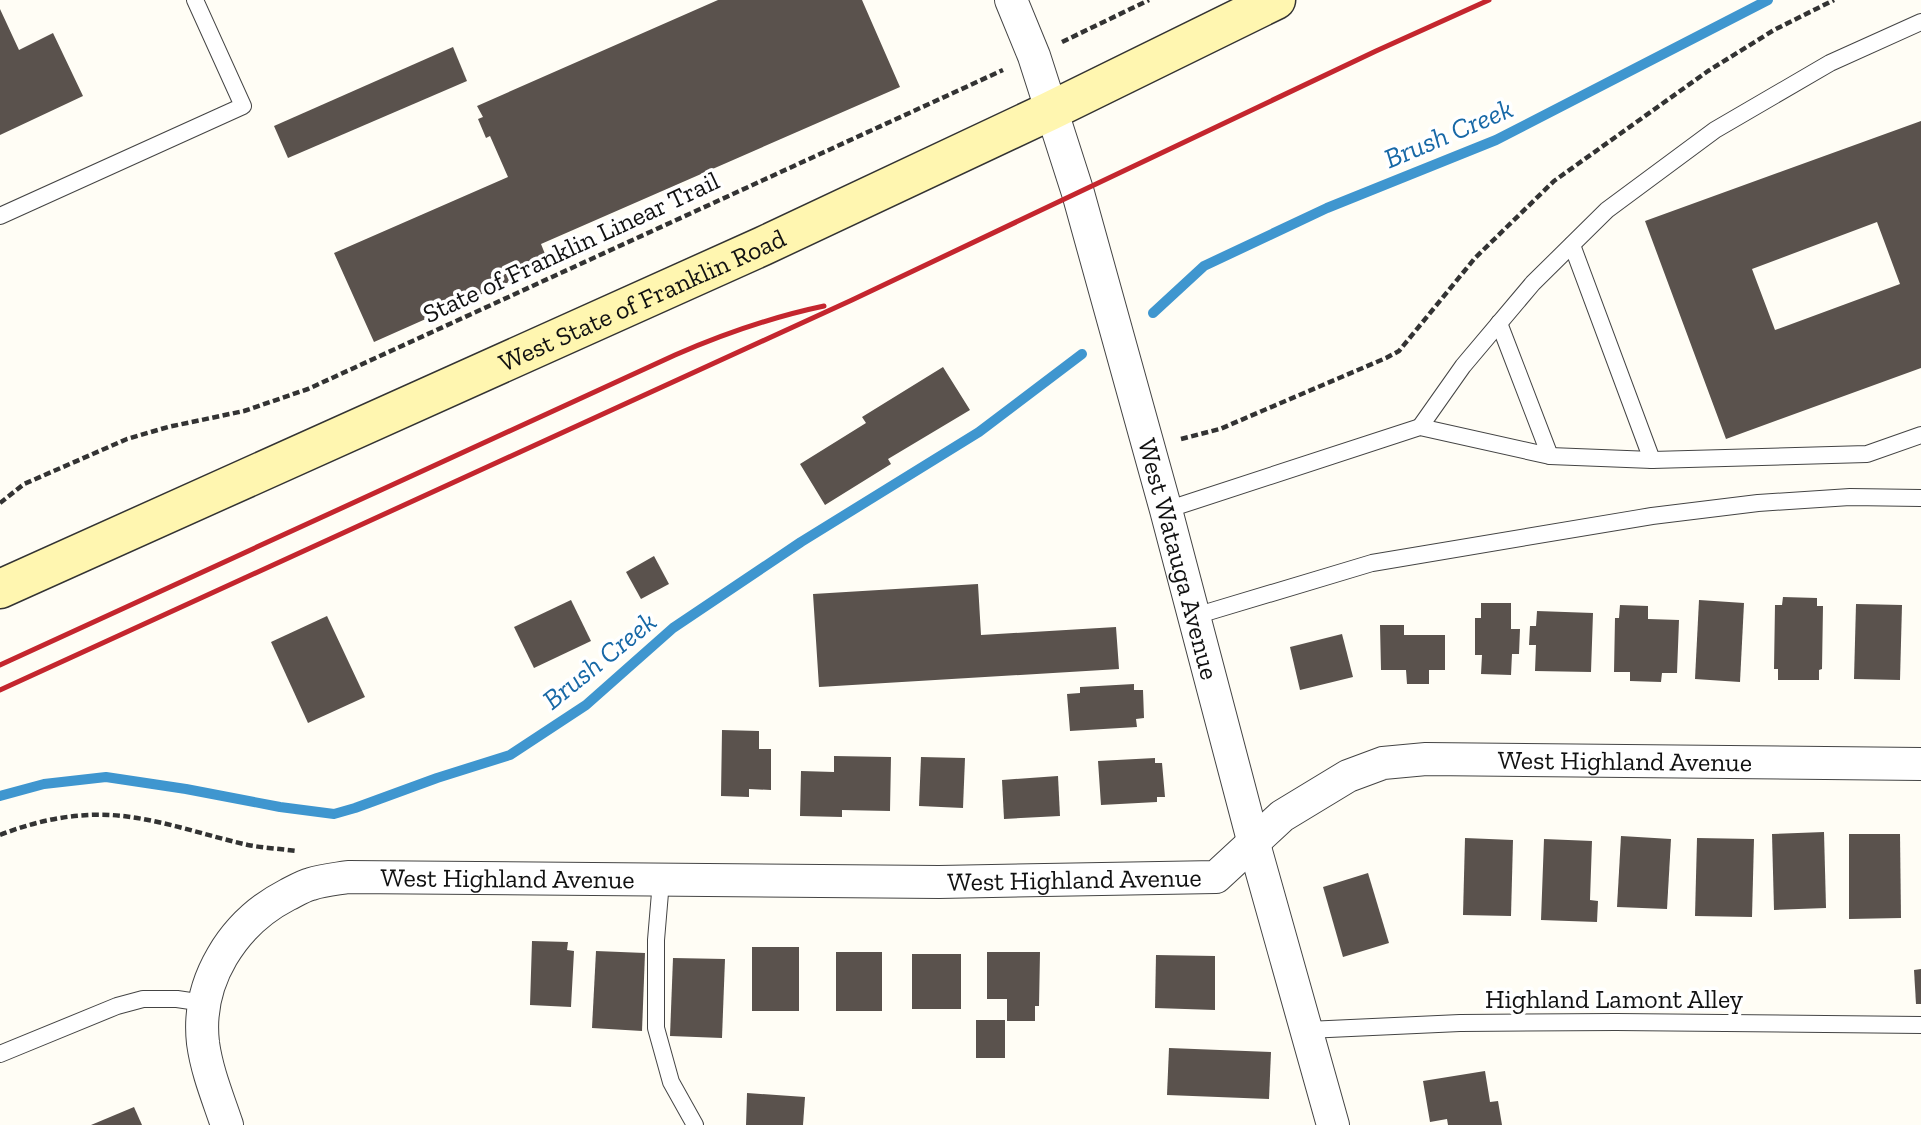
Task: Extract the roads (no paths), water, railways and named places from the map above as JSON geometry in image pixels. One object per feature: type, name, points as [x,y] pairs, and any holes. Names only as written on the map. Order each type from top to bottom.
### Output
[{"type":"main road","name":"West State of Franklin Road","points":[[0,589],[763,246],[1050,111],[1276,0]]},
{"type":"street","name":"West Watauga Avenue","points":[[1014,1],[1079,193],[1195,616],[1254,845],[1333,1125]]},
{"type":"street","name":"West Highland Avenue","points":[[227,1125],[208,1070],[203,1040],[204,1003],[220,958],[241,930],[269,905],[309,884],[348,877],[939,882],[1216,877],[1254,845],[1282,816],[1348,776],[1383,763],[1426,759],[1921,764]]},
{"type":"lane","points":[[0,216],[243,106],[195,0]]},
{"type":"lane","points":[[1420,427],[1463,366],[1533,283],[1607,210],[1715,130],[1830,62],[1921,22]]},
{"type":"lane","points":[[1572,245],[1652,460]]},
{"type":"lane","points":[[1499,323],[1550,456]]},
{"type":"lane","points":[[1166,509],[1420,427],[1550,456],[1652,460],[1867,454],[1921,435]]},
{"type":"lane","points":[[1195,616],[1372,563],[1652,516],[1758,503],[1850,497],[1921,498]]},
{"type":"lane","points":[[661,881],[656,940],[656,1028],[671,1082],[695,1125]]},
{"type":"lane","points":[[0,1054],[117,1006],[143,999],[177,999],[204,1003]]},
{"type":"lane","name":"Highland Lamont Alley","points":[[1307,1030],[1460,1023],[1921,1025]]},
{"type":"waterway","name":"Brush Creek","points":[[1153,313],[1204,266],[1327,208],[1496,140],[1768,0]]},
{"type":"waterway","name":"Brush Creek","points":[[0,796],[44,784],[106,777],[334,814],[510,755],[586,705],[673,628],[801,542],[979,432],[1082,354]]},
{"type":"railway","points":[[0,690],[852,300],[1489,0]]},
{"type":"railway","points":[[0,665],[675,355],[748,327],[824,306]]}]
